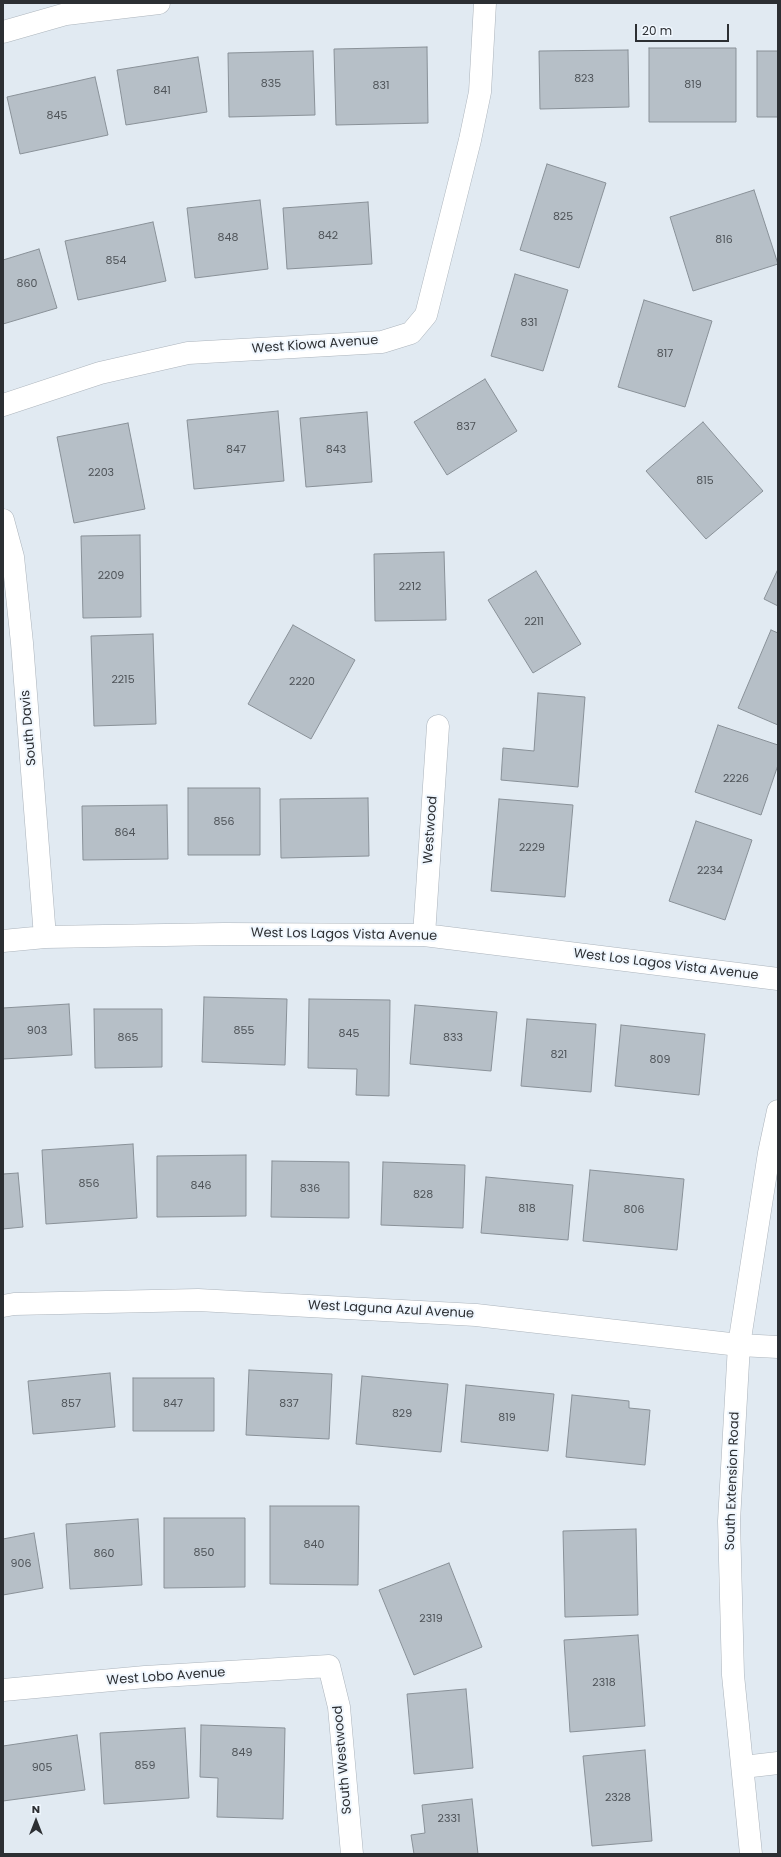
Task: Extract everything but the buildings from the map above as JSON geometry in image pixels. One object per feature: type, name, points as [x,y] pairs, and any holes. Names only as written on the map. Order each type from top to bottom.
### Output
[{"type":"street","points":[[3,32],[66,14],[159,3]]},
{"type":"street","name":"West Kiowa Avenue","points":[[3,405],[100,373],[188,353],[382,342],[411,333],[426,315],[470,140],[480,92],[485,3]]},
{"type":"street","name":"South Davis","points":[[3,520],[13,557],[22,643],[45,937]]},
{"type":"street","name":"Westwood","points":[[424,935],[438,726]]},
{"type":"street","name":"West Los Lagos Vista Avenue","points":[[3,941],[45,937],[224,934],[424,935],[778,979]]},
{"type":"street","name":"South Extension Road","points":[[751,1854],[743,1767],[732,1675],[729,1522],[739,1345],[769,1153],[778,1111]]},
{"type":"street","name":"West Laguna Azul Avenue","points":[[3,1306],[14,1304],[206,1300],[476,1315],[739,1345],[778,1347]]},
{"type":"street","name":"West Lobo Avenue","points":[[3,1690],[145,1677],[330,1666]]},
{"type":"street","name":"South Westwood","points":[[330,1666],[339,1707],[352,1854]]},
{"type":"street","points":[[743,1767],[778,1764]]}]
